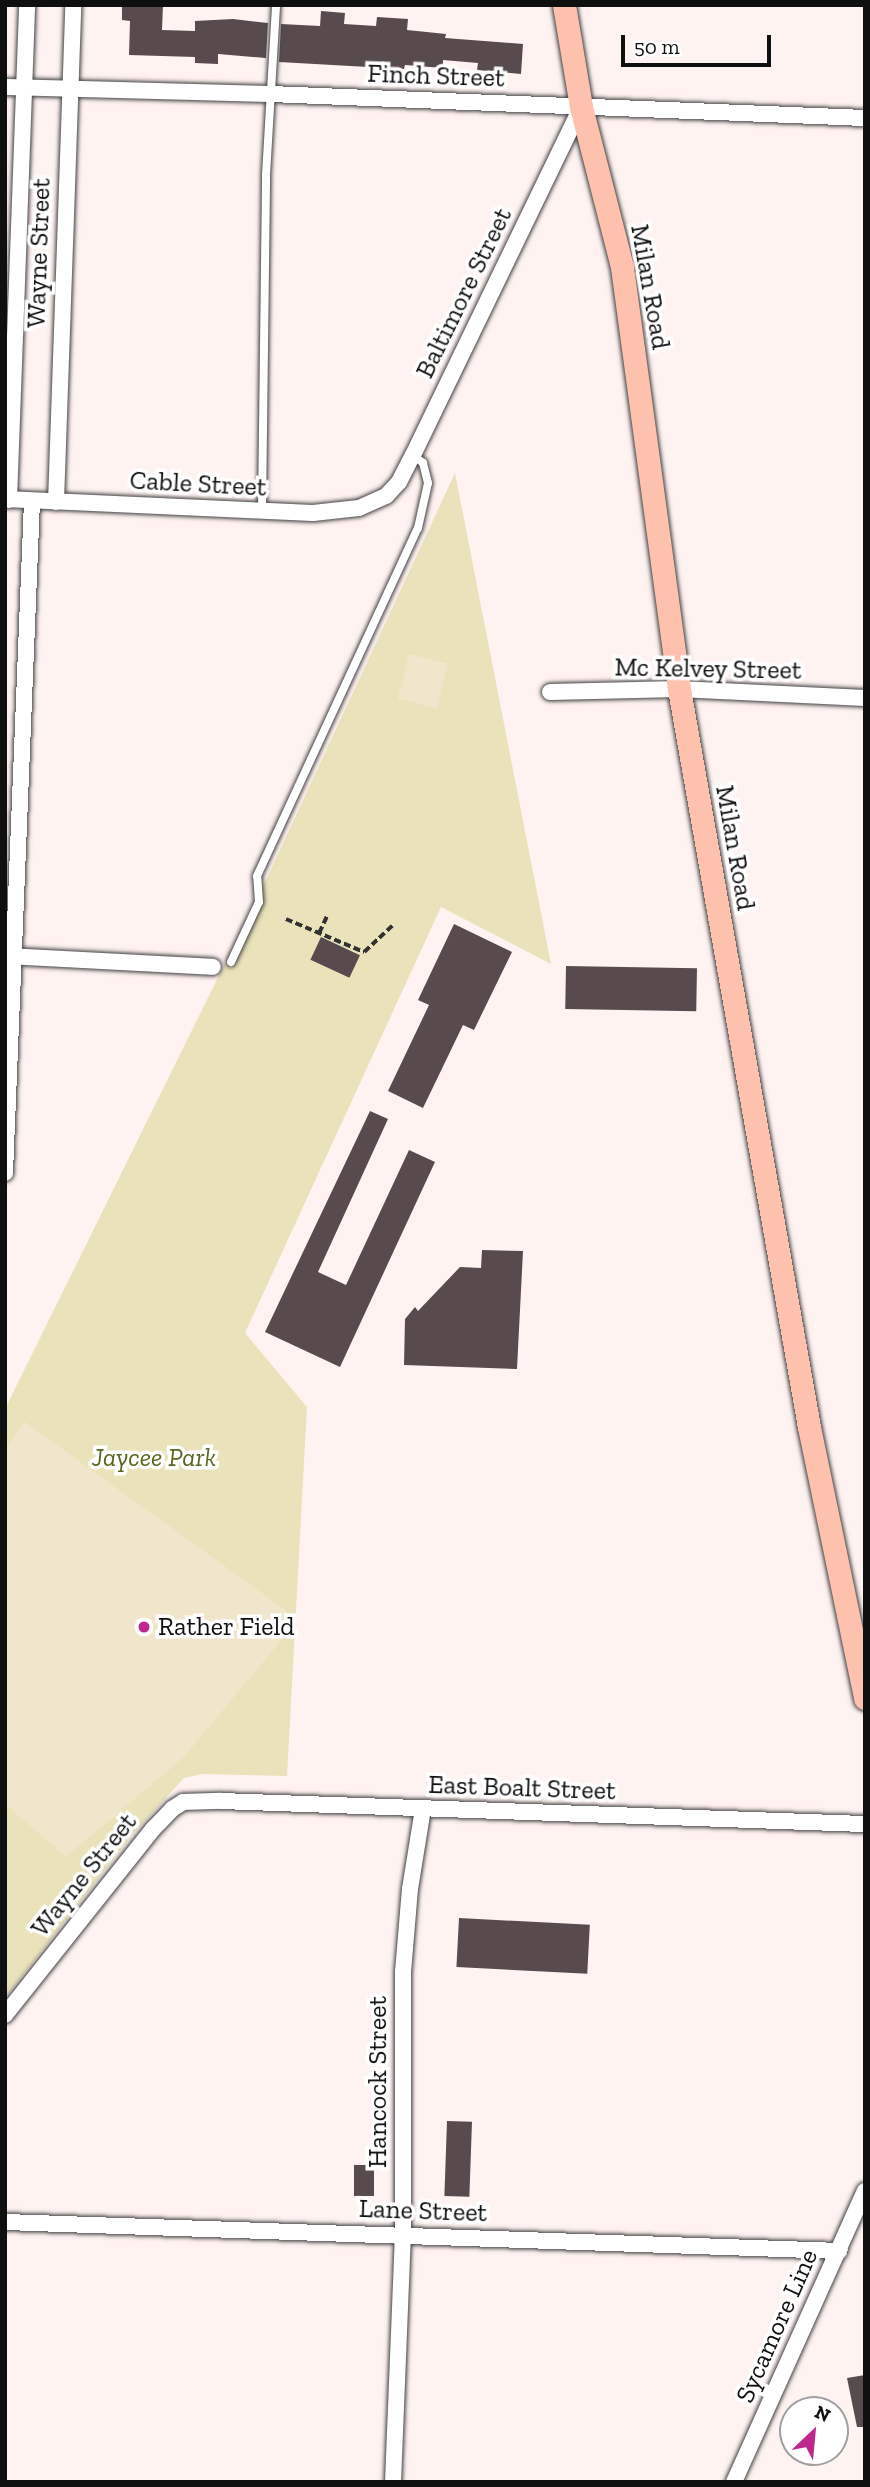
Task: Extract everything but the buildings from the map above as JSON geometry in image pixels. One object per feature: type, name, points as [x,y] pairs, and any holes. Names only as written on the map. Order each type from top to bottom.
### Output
[{"type":"street","name":"Wayne Street","points":[[7,500],[27,5]]},
{"type":"street","name":"Wayne Street","points":[[56,502],[72,5]]},
{"type":"street","name":"Milan Road","points":[[564,5],[581,107],[622,267],[679,689],[809,1427],[865,1698]]},
{"type":"street","name":"Finch Street","points":[[5,87],[270,94],[865,118]]},
{"type":"street","name":"Baltimore Street","points":[[386,496],[399,482],[414,455],[581,107]]},
{"type":"street","name":"Cable Street","points":[[7,500],[313,513],[359,508],[386,496]]},
{"type":"street","points":[[5,1173],[9,956],[32,502]]},
{"type":"street","name":"Mc Kelvey Street","points":[[551,692],[679,689],[865,698]]},
{"type":"street","points":[[9,956],[213,967]]},
{"type":"street","name":"East Boalt Street","points":[[179,1804],[221,1801],[865,1825]]},
{"type":"street","name":"Wayne Street","points":[[5,2015],[153,1829],[179,1804]]},
{"type":"street","name":"Hancock Street","points":[[393,2482],[403,2235],[404,1972],[410,1889],[423,1809]]},
{"type":"street","name":"Sycamore Line","points":[[734,2482],[865,2191]]},
{"type":"street","name":"Lane Street","points":[[5,2222],[839,2250]]},
{"type":"lane","points":[[262,511],[270,94],[276,5]]},
{"type":"lane","points":[[231,962],[259,902],[257,876],[418,528],[428,483],[423,463],[414,455]]},
{"type":"path","points":[[319,933],[327,916]]},
{"type":"path","points":[[286,919],[364,952],[393,925]]},
{"type":"green space","name":"Jaycee Park","points":[[455,473],[551,964],[441,907],[245,1333],[307,1407],[287,1776],[202,1774],[184,1778],[132,1835],[5,1998],[5,1409],[267,878]]},
{"type":"shaded area","points":[[409,654],[448,664],[437,708],[398,699]]},
{"type":"shaded area","name":"Rather Field","points":[[25,1422],[287,1611],[279,1643],[183,1758],[66,1857],[5,1804],[5,1449]]},
{"type":"place","name":"Rather Field","points":[[144,1627]]}]
